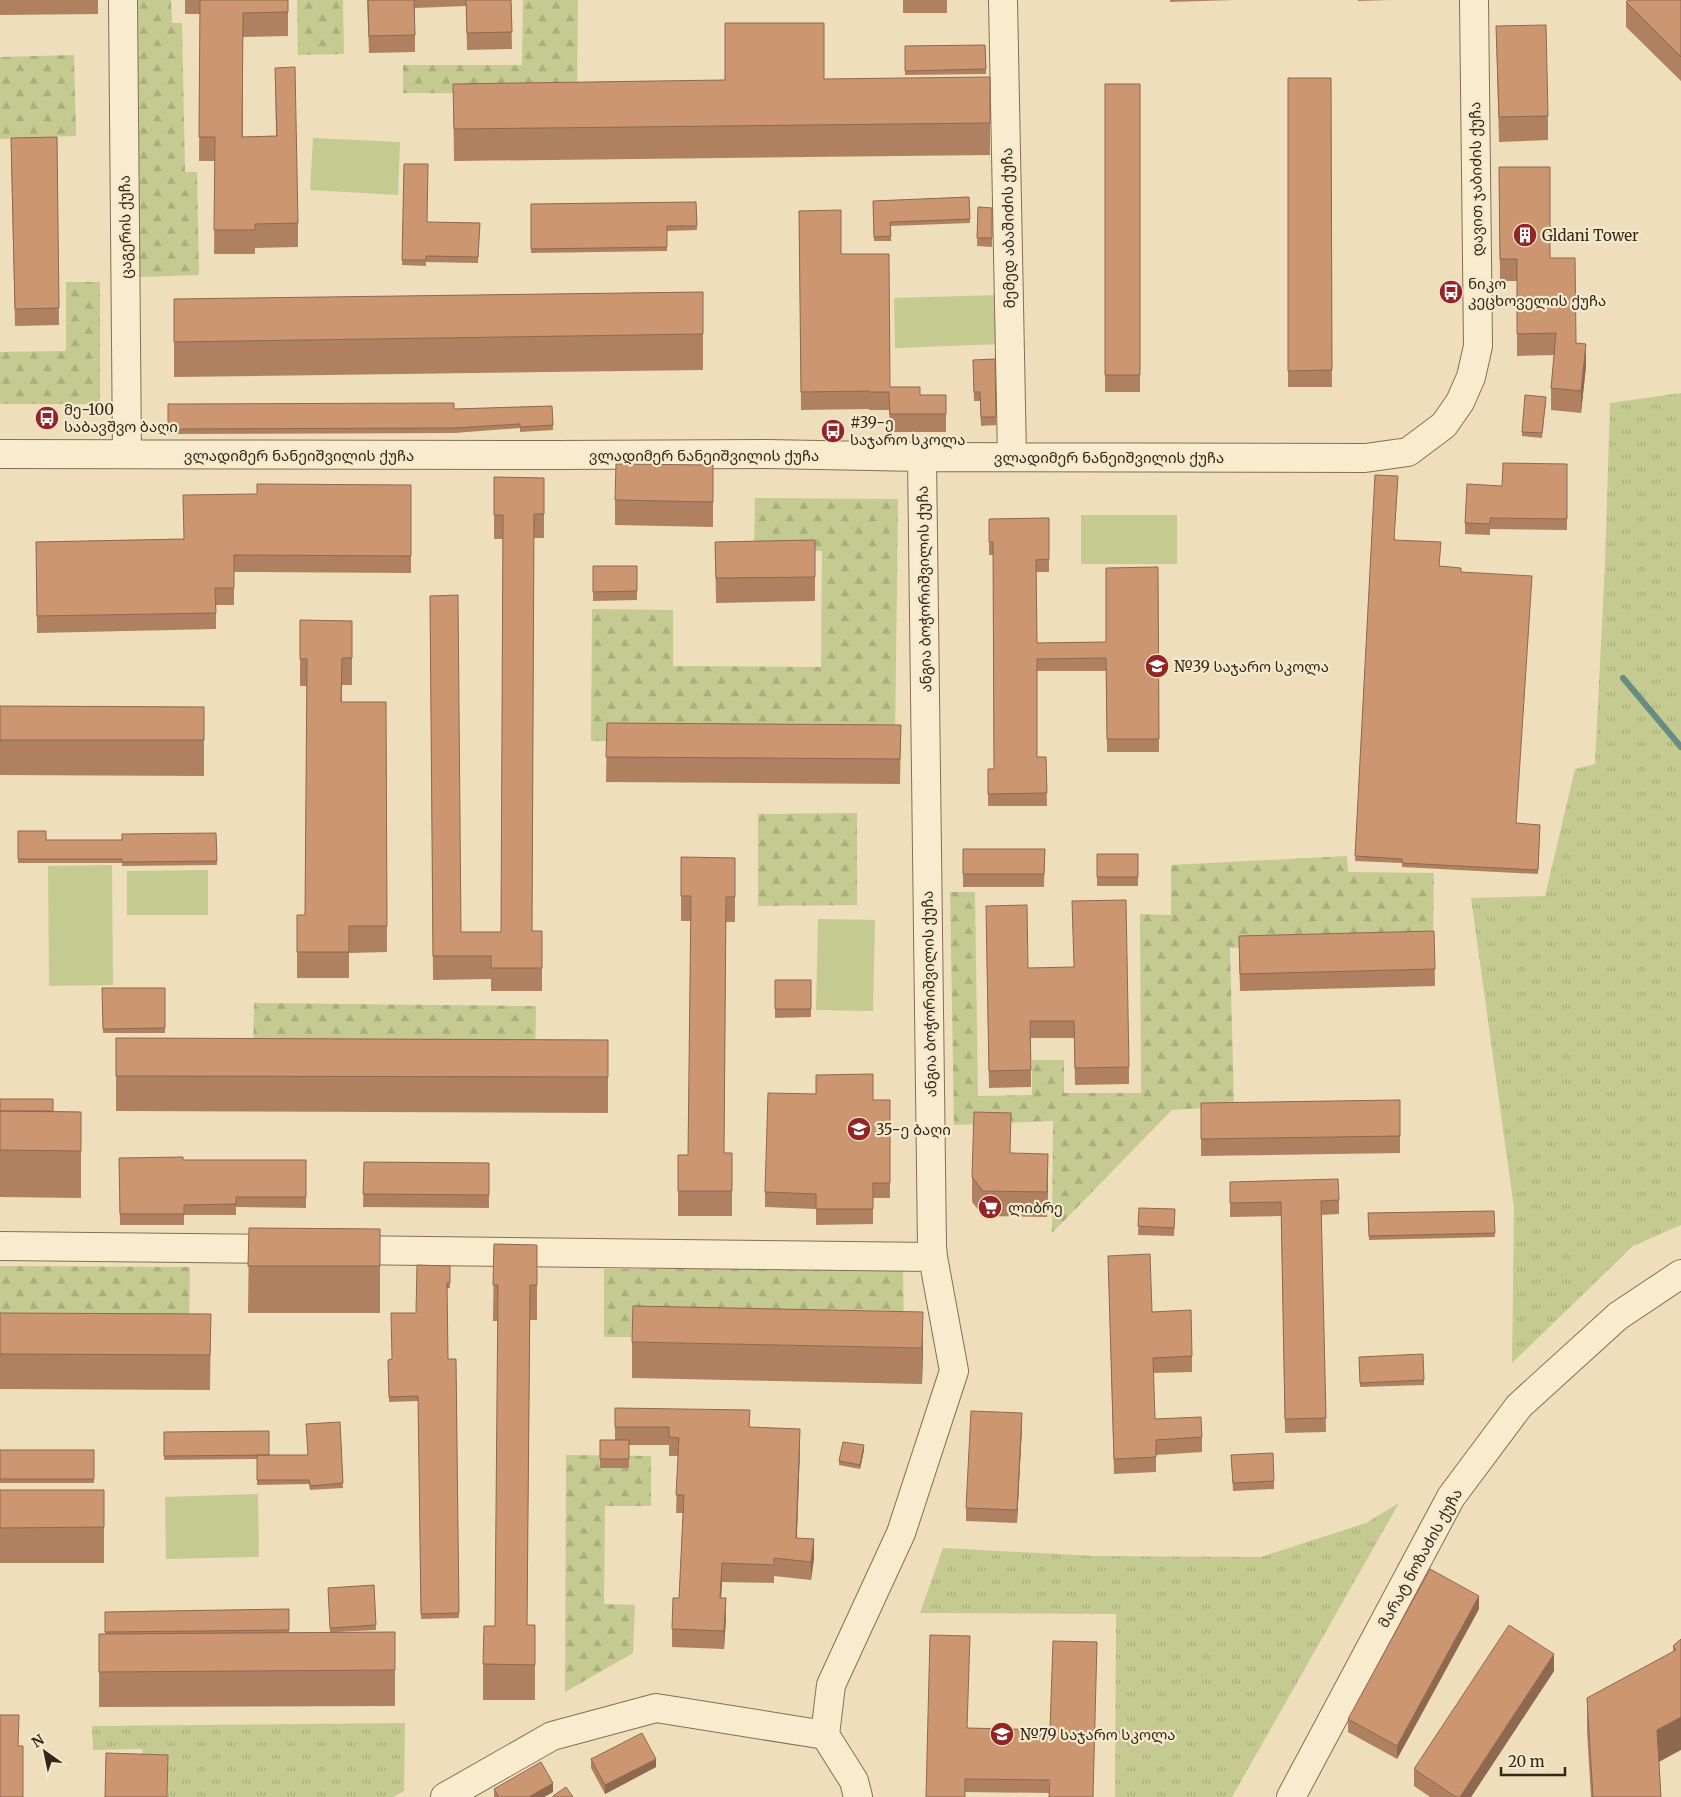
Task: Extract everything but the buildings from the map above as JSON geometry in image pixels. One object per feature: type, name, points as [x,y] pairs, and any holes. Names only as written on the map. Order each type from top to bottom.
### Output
[{"type":"street","name":"ცაგერის ქუჩა","points":[[123,0],[127,454]]},
{"type":"street","name":"მემედ აბაშიძის ქუჩა","points":[[1003,0],[1012,457]]},
{"type":"street","name":"დავით ჯაბიძის ქუჩა","points":[[1408,452],[1444,425],[1460,402],[1471,377],[1478,346],[1474,0]]},
{"type":"street","name":"ვლადიმერ ნანეიშვილის ქუჩა","points":[[0,454],[558,456],[767,454],[1365,458],[1408,452]]},
{"type":"street","name":"ანგია ბოჭორიშვილის ქუჩა","points":[[825,1735],[830,1685],[901,1533],[954,1372],[933,1258],[922,456]]},
{"type":"street","points":[[0,1246],[933,1258]]},
{"type":"street","name":"მარატ ნოზაძის ქუჩა","points":[[1290,1797],[1451,1497],[1519,1406],[1618,1316],[1681,1274]]},
{"type":"street","points":[[445,1797],[552,1736],[656,1708],[825,1735],[854,1781],[858,1797]]},
{"type":"green space","points":[[133,0],[171,0],[172,23],[182,23],[185,172],[197,172],[199,275],[139,277]]},
{"type":"green space","points":[[297,0],[343,0],[344,54],[298,55]]},
{"type":"green space","points":[[523,0],[578,0],[577,94],[403,93],[403,65],[522,65]]},
{"type":"green space","points":[[74,55],[76,136],[0,139],[0,57]]},
{"type":"green space","points":[[313,138],[400,142],[398,195],[310,190]]},
{"type":"green space","points":[[66,282],[100,282],[100,404],[0,404],[0,352],[66,351]]},
{"type":"green space","points":[[1000,295],[1001,344],[895,348],[894,298]]},
{"type":"green space","points":[[1681,393],[1681,1225],[1633,1246],[1512,1363],[1514,1208],[1471,898],[1545,896],[1575,769],[1595,764],[1605,563],[1610,403]]},
{"type":"green space","points":[[755,498],[898,499],[895,744],[591,741],[592,609],[673,610],[673,666],[821,667],[822,551],[754,550]]},
{"type":"green space","points":[[1081,515],[1177,515],[1177,564],[1081,564]]},
{"type":"green space","points":[[857,813],[857,905],[758,906],[758,814]]},
{"type":"green space","points":[[1347,856],[1348,872],[1434,873],[1433,941],[1230,948],[1234,1106],[1172,1110],[1052,1233],[1053,1121],[954,1125],[950,892],[975,892],[978,1096],[1032,1095],[1032,1060],[1064,1060],[1064,1093],[1141,1093],[1140,914],[1171,915],[1171,865]]},
{"type":"green space","points":[[112,865],[113,985],[49,986],[48,866]]},
{"type":"green space","points":[[208,870],[208,915],[127,915],[127,871]]},
{"type":"green space","points":[[818,919],[875,920],[873,1011],[816,1010]]},
{"type":"green space","points":[[254,1003],[536,1006],[535,1068],[253,1064]]},
{"type":"green space","points":[[0,1266],[190,1267],[189,1339],[0,1337]]},
{"type":"green space","points":[[604,1269],[903,1269],[904,1336],[604,1337]]},
{"type":"green space","points":[[566,1455],[651,1456],[651,1506],[605,1506],[604,1604],[635,1605],[633,1653],[565,1692]]},
{"type":"green space","points":[[258,1494],[259,1557],[166,1559],[165,1497]]},
{"type":"green space","points":[[1399,1503],[1232,1797],[1115,1797],[1116,1614],[920,1613],[943,1548],[1095,1556],[1261,1557],[1366,1523]]},
{"type":"green space","points":[[405,1723],[404,1791],[393,1797],[168,1797],[168,1759],[143,1759],[142,1749],[93,1750],[92,1726]]},
{"type":"waterway","points":[[1623,678],[1681,747]]},
{"type":"place","name":"Gldani Tower","points":[[1525,235]]},
{"type":"place","name":"ნიკო კეცხოველის ქუჩა","points":[[1451,292]]},
{"type":"place","name":"მე-100 საბავშვო ბაღი","points":[[47,418]]},
{"type":"place","name":"#39-ე საჯარო სკოლა","points":[[833,431]]},
{"type":"place","name":"№39 საჯარო სკოლა","points":[[1157,666]]},
{"type":"place","name":"35-ე ბაღი","points":[[859,1129]]},
{"type":"place","name":"ლიბრე","points":[[990,1207]]},
{"type":"place","name":"№79 საჯარო სკოლა","points":[[1002,1734]]}]
